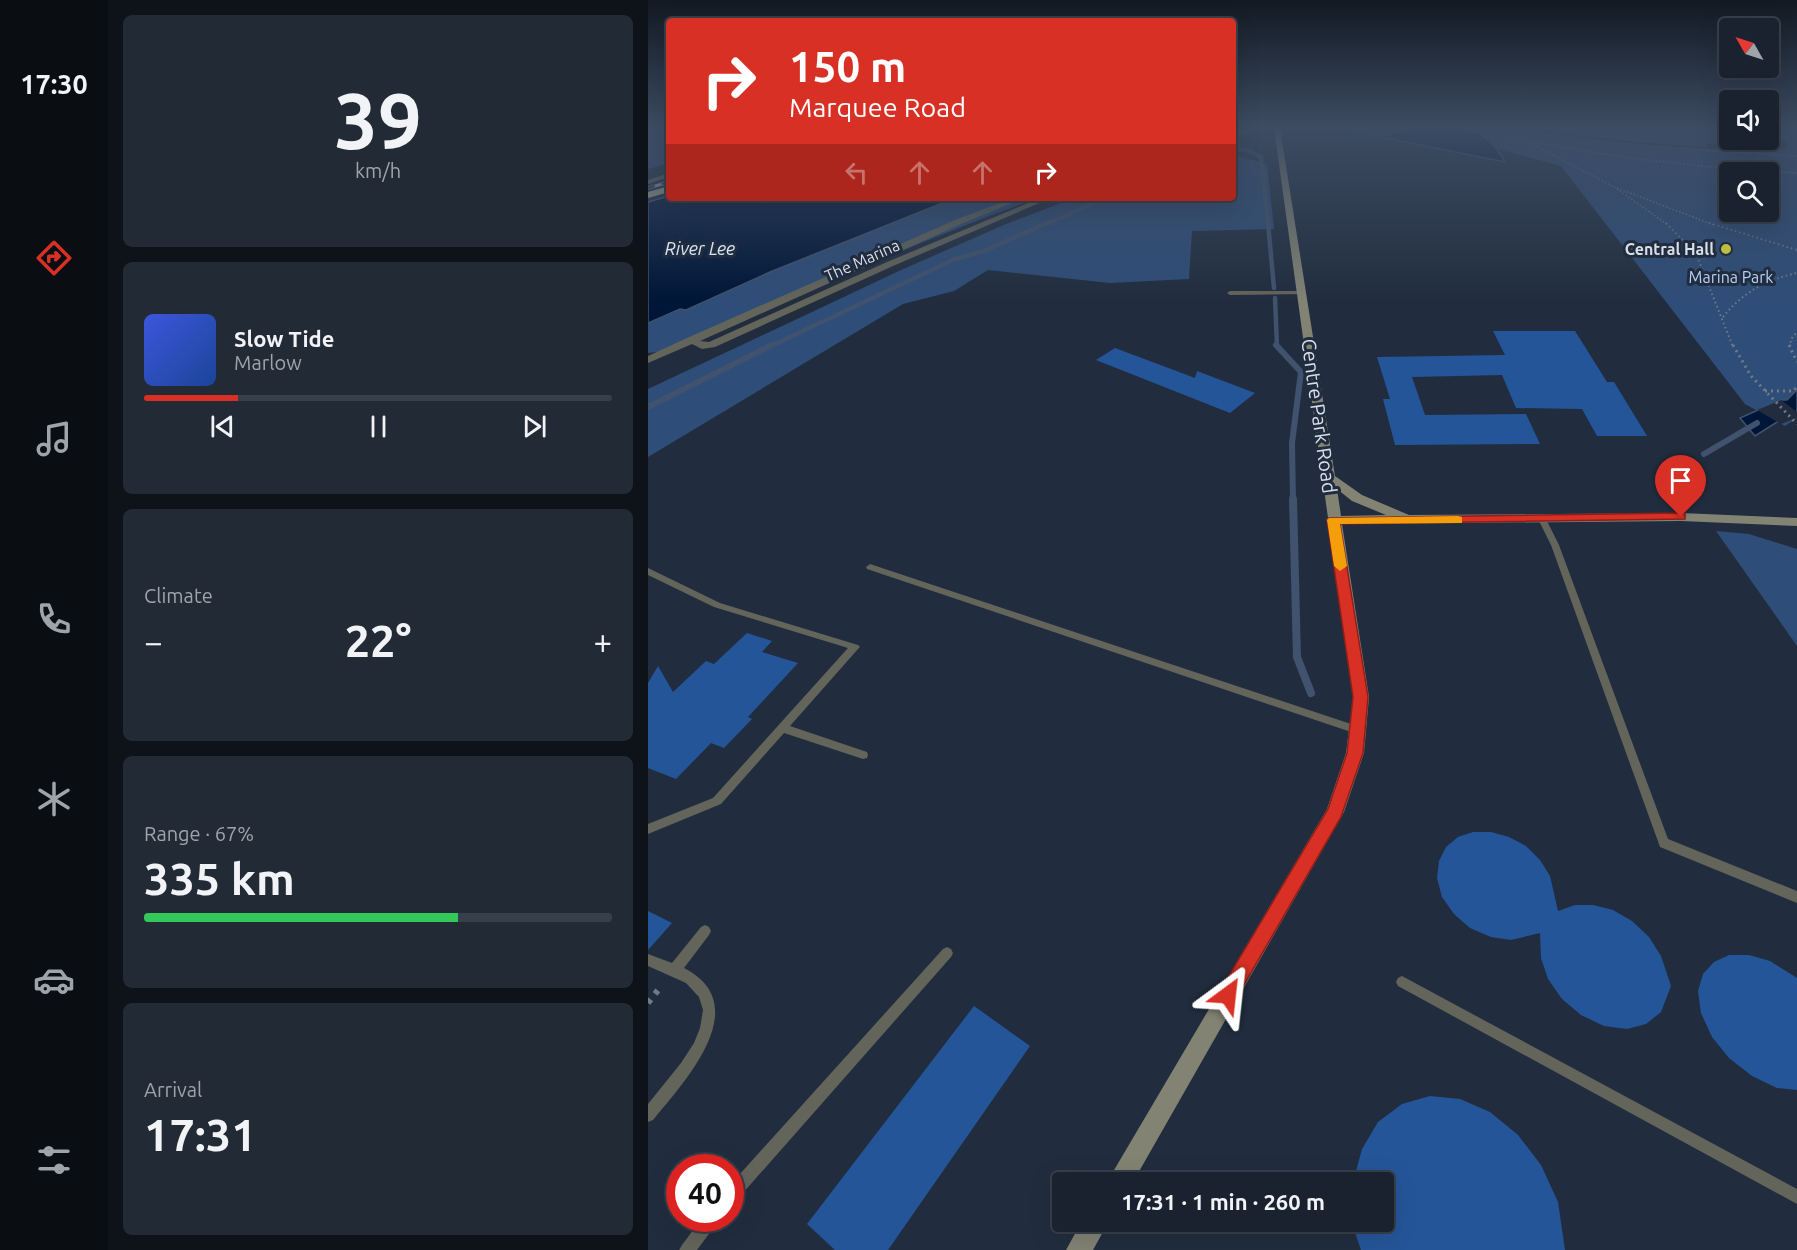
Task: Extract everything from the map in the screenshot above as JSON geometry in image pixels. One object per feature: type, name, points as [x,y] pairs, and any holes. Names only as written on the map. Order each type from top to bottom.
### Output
[{"type":"highway","points":[[648,195],[666,190]]},
{"type":"street","name":"Centre Park Road","points":[[1125,1172],[1335,812],[1355,753],[1361,697],[1333,520],[1286,186]]},
{"type":"street","name":"The Marina","points":[[648,360],[958,222],[1012,201]]},
{"type":"street","name":"The Marina","points":[[691,340],[702,346],[711,345],[890,264],[1040,201]]},
{"type":"street","points":[[1328,477],[1358,498],[1410,520]]},
{"type":"street","points":[[1333,520],[1681,517],[1797,522]]},
{"type":"street","points":[[1079,1250],[1090,1232]]},
{"type":"lane","points":[[1230,293],[1302,293]]},
{"type":"lane","points":[[1542,519],[1555,545],[1664,843],[1797,897]]},
{"type":"lane","points":[[870,567],[1357,730]]},
{"type":"lane","points":[[648,571],[717,605],[855,647],[717,801],[648,829]]},
{"type":"lane","points":[[783,728],[863,755]]},
{"type":"lane","points":[[673,972],[705,931]]},
{"type":"lane","points":[[744,1181],[947,953]]},
{"type":"lane","points":[[648,960],[691,980],[703,991],[711,1006],[710,1024],[699,1048],[648,1115]]},
{"type":"lane","points":[[1402,982],[1797,1197]]},
{"type":"lane","points":[[687,1250],[701,1232]]},
{"type":"path","points":[[1610,186],[1639,204],[1676,232],[1692,251],[1708,278],[1736,352],[1765,392],[1797,424]]},
{"type":"path","points":[[1612,186],[1711,224],[1797,250]]},
{"type":"path","points":[[1723,318],[1734,301],[1749,289],[1779,277],[1797,273]]},
{"type":"path","points":[[1797,332],[1788,342],[1790,352],[1797,362]]},
{"type":"path","points":[[1765,392],[1793,391],[1797,387]]},
{"type":"path","points":[[648,1003],[673,972]]},
{"type":"green space","points":[[1236,186],[1269,186],[1274,229],[1192,231],[1189,279],[1110,283],[988,270],[954,291],[903,304],[648,457],[648,389],[901,270],[1006,224],[1066,201],[1236,201]]},
{"type":"green space","name":"Marina Park","points":[[1577,186],[1719,186],[1719,222],[1779,222],[1779,186],[1797,186],[1797,418],[1785,426],[1745,404]]},
{"type":"green space","points":[[948,201],[1030,201],[900,252],[673,350],[648,353],[648,323],[680,309],[686,310],[770,272]]},
{"type":"green space","points":[[1716,531],[1749,534],[1797,549],[1797,646]]},
{"type":"water","name":"River Lee","points":[[666,197],[666,201],[948,201],[770,272],[686,310],[680,309],[648,323],[648,202]]},
{"type":"water","points":[[1797,390],[1797,417],[1777,422],[1755,436],[1740,418],[1781,400],[1787,400]]},
{"type":"pier","points":[[1781,400],[1797,412],[1797,418],[1781,424],[1757,410]]},
{"type":"building","points":[[1493,331],[1575,331],[1607,382],[1614,382],[1647,436],[1597,436],[1582,409],[1516,408],[1502,375],[1412,377],[1425,415],[1526,414],[1540,444],[1395,445],[1383,399],[1390,399],[1377,357],[1505,355]]},
{"type":"building","points":[[1115,348],[1195,378],[1197,371],[1255,393],[1230,413],[1096,360]]},
{"type":"building","points":[[747,633],[772,641],[762,652],[798,663],[748,717],[752,719],[724,748],[711,743],[676,779],[648,768],[648,683],[658,666],[673,692],[706,661],[714,664]]},
{"type":"building","points":[[1473,832],[1491,832],[1509,837],[1526,846],[1540,860],[1550,876],[1558,911],[1575,905],[1593,905],[1613,910],[1632,921],[1649,937],[1661,956],[1671,986],[1661,1012],[1646,1024],[1627,1029],[1604,1026],[1581,1015],[1562,999],[1548,979],[1541,958],[1540,933],[1511,940],[1491,937],[1470,928],[1454,914],[1442,897],[1437,878],[1439,861],[1446,847],[1458,837]]},
{"type":"building","points":[[648,911],[672,923],[648,950]]},
{"type":"building","points":[[1729,955],[1749,955],[1770,961],[1797,978],[1797,1090],[1777,1088],[1752,1076],[1729,1058],[1712,1037],[1701,1013],[1698,991],[1703,974],[1714,962]]},
{"type":"building","points":[[974,1006],[1030,1046],[888,1250],[835,1250],[807,1224]]},
{"type":"building","points":[[1430,1096],[1460,1099],[1490,1112],[1518,1135],[1541,1165],[1558,1202],[1565,1250],[1361,1250],[1355,1232],[1394,1232],[1394,1172],[1356,1172],[1362,1149],[1378,1122],[1402,1104]]},
{"type":"waterway","points":[[1264,186],[1268,225]]},
{"type":"waterway","points":[[1044,225],[1098,201]]},
{"type":"waterway","points":[[769,347],[955,259],[984,251],[1047,223]]},
{"type":"waterway","points":[[1268,223],[1274,288]]},
{"type":"waterway","points":[[1275,298],[1277,346]]},
{"type":"waterway","points":[[648,407],[772,345]]},
{"type":"waterway","points":[[1277,346],[1301,372],[1292,443],[1293,501]]},
{"type":"waterway","points":[[1704,454],[1757,423]]},
{"type":"waterway","points":[[1293,499],[1297,657],[1311,693]]},
{"type":"railway","points":[[648,188],[654,186]]},
{"type":"slow traffic","points":[[1340,566],[1333,520],[1458,520]]},
{"type":"place","name":"Central Hall","points":[[1726,249]]},
{"type":"route","points":[[1228,995],[1335,812],[1355,753],[1361,697],[1333,520],[1681,517]]}]
